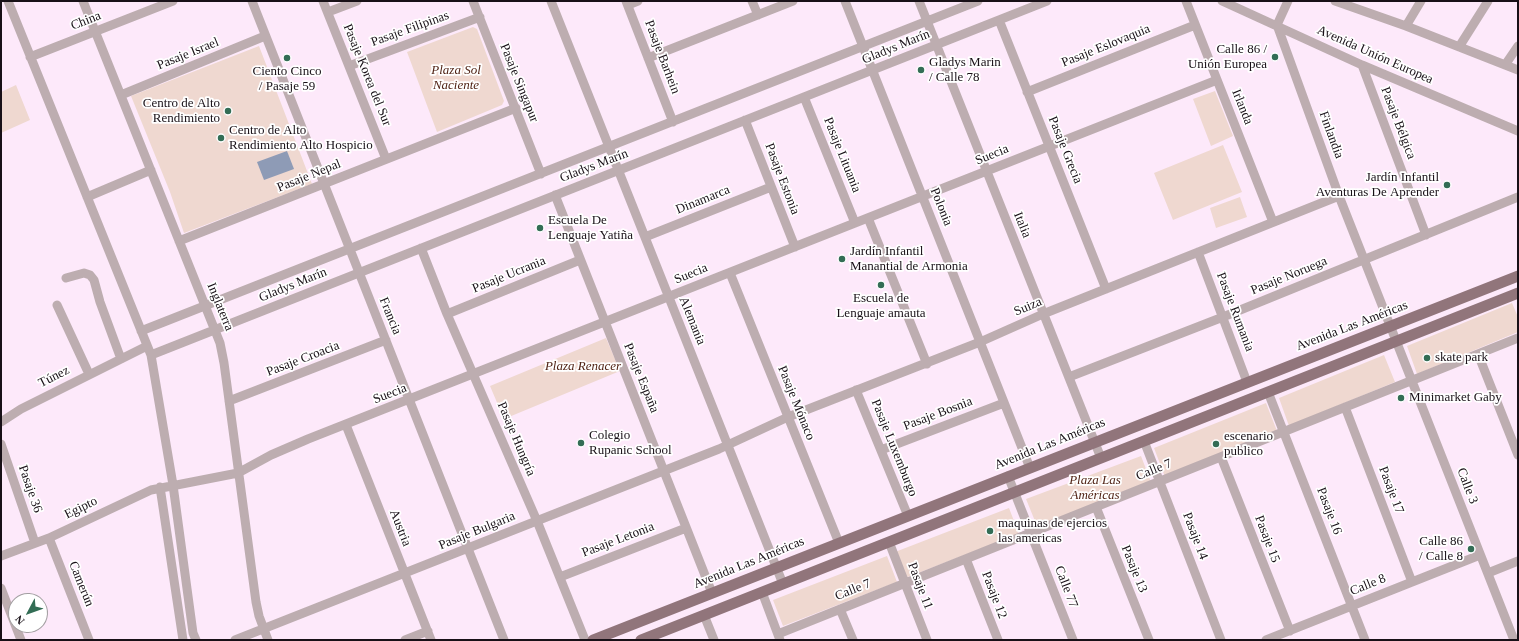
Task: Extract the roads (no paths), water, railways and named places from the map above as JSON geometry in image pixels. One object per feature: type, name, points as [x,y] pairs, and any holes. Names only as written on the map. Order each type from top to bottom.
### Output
[{"type":"main road","name":"Avenida Las Américas","points":[[593,640],[1390,325],[1518,276]]},
{"type":"main road","points":[[642,640],[1518,294]]},
{"type":"street","points":[[8,1],[151,355],[173,485],[193,633],[196,640]]},
{"type":"street","name":"Inglaterra","points":[[83,1],[215,330],[222,353],[256,602],[263,629],[268,640]]},
{"type":"street","name":"China","points":[[30,57],[173,1]]},
{"type":"street","name":"Francia","points":[[252,1],[504,640]]},
{"type":"street","name":"Pasaje Korea del Sur","points":[[323,1],[386,160]]},
{"type":"street","points":[[328,12],[357,1]]},
{"type":"street","name":"Pasaje Singapur","points":[[473,1],[541,174]]},
{"type":"street","name":"Alemania","points":[[551,1],[783,584]]},
{"type":"street","points":[[627,3],[638,1]]},
{"type":"street","points":[[752,1],[758,15]]},
{"type":"street","points":[[648,58],[793,1]]},
{"type":"street","name":"Polonia","points":[[845,1],[1030,468]]},
{"type":"street","name":"Italia","points":[[918,1],[1101,458]]},
{"type":"street","name":"Gladys Marín","points":[[141,331],[978,1]]},
{"type":"street","name":"Gladys Marín","points":[[151,355],[1048,1]]},
{"type":"street","name":"Irlanda","points":[[1186,1],[1274,222]]},
{"type":"street","name":"Avenida Unión Europea","points":[[1222,1],[1362,65],[1518,131]]},
{"type":"street","points":[[1277,25],[1288,1]]},
{"type":"street","points":[[1334,1],[1353,4],[1518,70]]},
{"type":"street","points":[[1406,26],[1421,1]]},
{"type":"street","points":[[1458,47],[1488,1]]},
{"type":"street","name":"Pasaje Barhein","points":[[627,3],[673,122]]},
{"type":"street","name":"Pasaje Filipinas","points":[[349,66],[480,17]]},
{"type":"street","name":"Pasaje Grecia","points":[[998,20],[1106,289]]},
{"type":"street","name":"Pasaje Eslovaquia","points":[[1027,92],[1195,25]]},
{"type":"street","name":"Finlandia","points":[[1277,25],[1339,196],[1397,341]]},
{"type":"street","name":"Pasaje Israel","points":[[121,95],[266,36]]},
{"type":"street","points":[[1505,65],[1518,46]]},
{"type":"street","name":"Pasaje Bélgica","points":[[1362,65],[1426,235]]},
{"type":"street","name":"Suecia","points":[[173,485],[238,473],[289,447],[1217,80]]},
{"type":"street","name":"Pasaje Lituania","points":[[804,97],[855,223]]},
{"type":"street","name":"Pasaje Nepal","points":[[179,241],[516,108]]},
{"type":"street","name":"Pasaje Estonia","points":[[745,120],[795,247]]},
{"type":"street","points":[[87,196],[151,170]]},
{"type":"street","name":"Dinamarca","points":[[645,237],[772,187]]},
{"type":"street","name":"Pasaje España","points":[[555,195],[712,593]]},
{"type":"street","name":"Suiza","points":[[727,444],[788,417],[926,364],[1043,314],[1339,196]]},
{"type":"street","name":"Pasaje Noruega","points":[[1069,377],[1223,317],[1518,198]]},
{"type":"street","points":[[868,218],[926,364]]},
{"type":"street","name":"Pasaje Hungría","points":[[421,248],[447,314],[537,521],[585,640]]},
{"type":"street","name":"Pasaje Rumania","points":[[1198,252],[1248,382]]},
{"type":"street","name":"Pasaje Ucrania","points":[[447,314],[580,260]]},
{"type":"street","name":"Pasaje Mónaco","points":[[730,273],[839,543]]},
{"type":"street","points":[[66,278],[84,274],[90,275],[94,280],[100,302],[121,359]]},
{"type":"street","points":[[57,305],[90,374]]},
{"type":"street","name":"Calle 7","points":[[779,637],[840,609],[1518,338]]},
{"type":"street","name":"Pasaje Croacia","points":[[229,401],[386,340]]},
{"type":"street","name":"Calle 3","points":[[1397,341],[1514,640]]},
{"type":"street","name":"Túnez","points":[[1,422],[21,409],[147,346]]},
{"type":"street","points":[[1478,354],[1518,455]]},
{"type":"street","name":"Pasaje Luxemburgo","points":[[856,390],[908,516]]},
{"type":"street","name":"Pasaje 16","points":[[1268,392],[1365,640]]},
{"type":"street","name":"Pasaje Bosnia","points":[[881,450],[1004,403]]},
{"type":"street","name":"Pasaje 17","points":[[1345,407],[1412,582]]},
{"type":"street","name":"Austria","points":[[346,425],[429,636]]},
{"type":"street","name":"Pasaje 14","points":[[1144,441],[1221,640]]},
{"type":"street","name":"Pasaje 36","points":[[1,444],[35,543]]},
{"type":"street","name":"Pasaje Bulgaria","points":[[236,640],[727,444]]},
{"type":"street","name":"Pasaje 15","points":[[1221,457],[1290,631]]},
{"type":"street","name":"Calle 77","points":[[1008,476],[1073,640]]},
{"type":"street","name":"Egipto","points":[[1,556],[49,538],[140,494],[160,487],[173,485]]},
{"type":"street","points":[[160,487],[183,640]]},
{"type":"street","name":"Pasaje 13","points":[[1096,507],[1149,640]]},
{"type":"street","name":"Pasaje Letonia","points":[[560,577],[686,528]]},
{"type":"street","name":"Camerún","points":[[49,538],[89,640]]},
{"type":"street","name":"Pasaje 11","points":[[889,542],[927,640]]},
{"type":"street","name":"Calle 8","points":[[1266,640],[1480,555]]},
{"type":"street","name":"Pasaje 12","points":[[966,559],[998,640]]},
{"type":"street","points":[[1488,573],[1518,561]]},
{"type":"street","points":[[1,588],[22,640]]},
{"type":"street","points":[[762,592],[779,637]]},
{"type":"street","points":[[840,609],[853,640]]},
{"type":"street","points":[[704,615],[714,640]]},
{"type":"street","points":[[405,640],[429,636]]},
{"type":"water","points":[[287,151],[294,169],[264,180],[257,162]]},
{"type":"place","name":"Calle 86 / Unión Europea","points":[[1275,57]]},
{"type":"place","name":"Ciento Cinco / Pasaje 59","points":[[287,58]]},
{"type":"place","name":"Gladys Marin / Calle 78","points":[[921,70]]},
{"type":"place","name":"Centro de Alto Rendimiento","points":[[228,111]]},
{"type":"place","name":"Centro de Alto Rendimiento Alto Hospicio","points":[[221,138]]},
{"type":"place","name":"Jardín Infantil Aventuras De Aprender","points":[[1447,185]]},
{"type":"place","name":"Escuela De Lenguaje Yatiña","points":[[540,228]]},
{"type":"place","name":"Jardín Infantil Manantial de Armonia","points":[[842,259]]},
{"type":"place","name":"Escuela de Lenguaje amauta","points":[[881,285]]},
{"type":"place","name":"skate park","points":[[1427,358]]},
{"type":"place","name":"Minimarket Gaby","points":[[1401,398]]},
{"type":"place","name":"Colegio Rupanic School","points":[[581,443]]},
{"type":"place","name":"escenario publico","points":[[1216,444]]},
{"type":"place","name":"maquinas de ejercios las americas","points":[[990,531]]},
{"type":"place","name":"Calle 86 / Calle 8","points":[[1471,549]]},
{"type":"park label","name":"Plaza Sol Naciente","points":[[456,78]]},
{"type":"park label","name":"Plaza Renacer","points":[[583,367]]},
{"type":"park label","name":"Plaza Las Américas","points":[[1095,488]]}]
